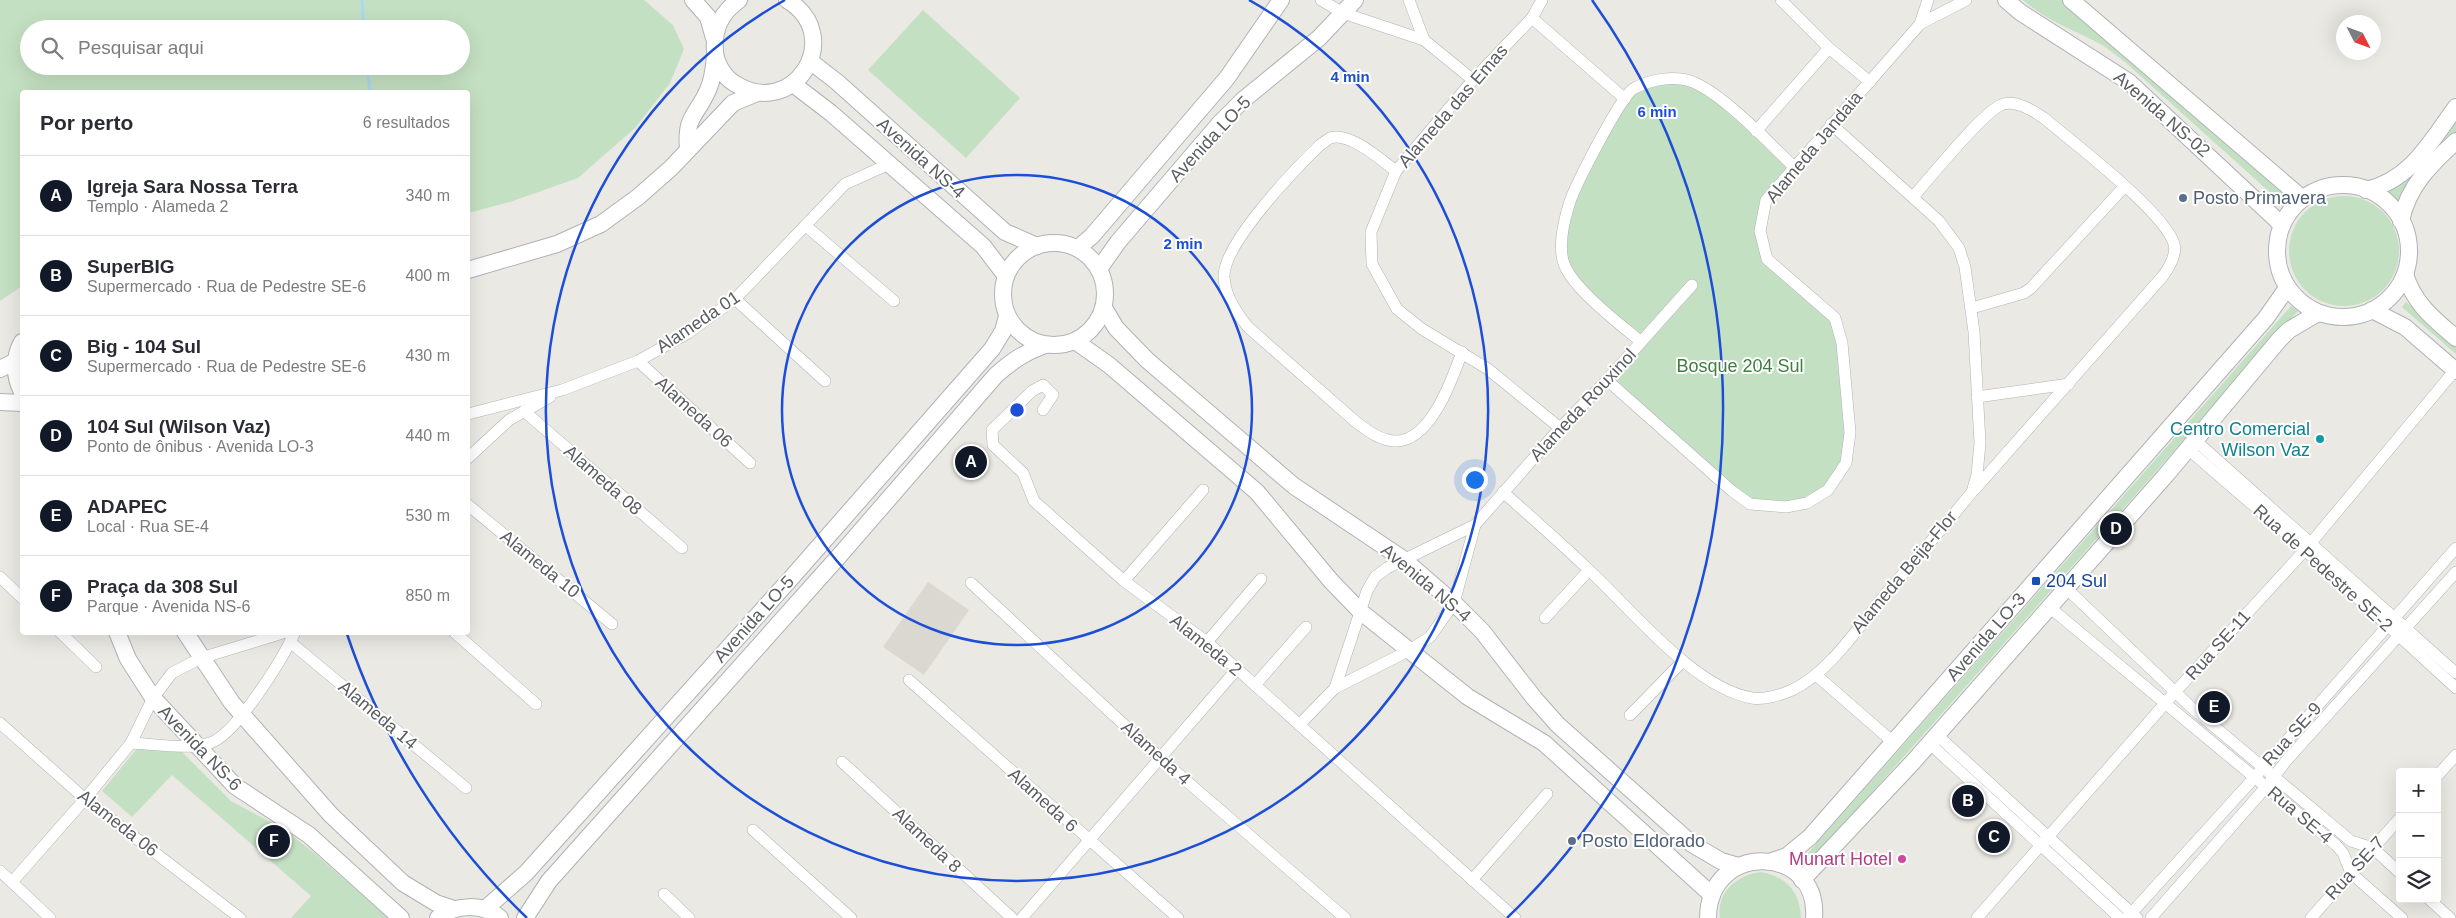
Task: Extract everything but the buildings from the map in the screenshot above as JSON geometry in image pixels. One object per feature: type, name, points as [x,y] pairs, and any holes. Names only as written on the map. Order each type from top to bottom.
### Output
[{"type":"street","points":[[688,149],[686,132],[688,125],[708,90],[713,76],[715,56],[714,38],[708,17],[692,0]]},
{"type":"street","points":[[714,38],[722,17],[739,0]]},
{"type":"street","points":[[715,56],[721,69],[730,81],[742,89],[757,93],[775,92],[793,84],[803,74],[810,61],[814,46],[812,31],[806,17],[796,5],[788,0]]},
{"type":"street","name":"Avenida LO-5","points":[[1078,248],[1092,236],[1212,96],[1281,0]]},
{"type":"street","points":[[1321,0],[1343,13],[1424,40],[1473,80]]},
{"type":"street","name":"Avenida LO-5","points":[[1099,269],[1118,242],[1220,123],[1243,100],[1298,57],[1355,0]]},
{"type":"street","points":[[1409,0],[1424,40]]},
{"type":"street","name":"Alameda das Emas","points":[[1542,0],[1532,18],[1473,80],[1396,171],[1381,202],[1371,232],[1372,264],[1397,309],[1422,329],[1462,352],[1505,382],[1560,428]]},
{"type":"street","name":"Alameda Jandaia","points":[[1920,24],[1928,0]]},
{"type":"street","name":"Alameda Jandaia","points":[[1607,380],[1732,491],[1750,504],[1786,507],[1807,503],[1828,490],[1846,463],[1850,433],[1842,343],[1835,318],[1767,259],[1760,230],[1766,200],[1793,166],[1920,24],[1966,0]]},
{"type":"street","name":"Avenida NS-02","points":[[2006,0],[2020,12],[2129,82],[2282,224]]},
{"type":"street","name":"Avenida NS-02","points":[[2071,0],[2303,199]]},
{"type":"street","points":[[1787,2],[1829,48],[1870,82]]},
{"type":"street","points":[[1532,18],[1625,99]]},
{"type":"street","points":[[1756,131],[1829,48]]},
{"type":"street","name":"Avenida NS-4","points":[[810,61],[837,82],[1005,232],[1037,246]]},
{"type":"street","points":[[1642,342],[1615,320],[1578,285],[1564,264],[1562,235],[1568,206],[1613,114],[1632,90],[1658,80],[1682,79],[1707,90],[1756,131],[1793,166]]},
{"type":"street","name":"Avenida NS-4","points":[[793,84],[830,113],[983,246],[1006,276]]},
{"type":"street","points":[[470,269],[557,244],[601,224],[638,198],[733,103],[757,93]]},
{"type":"street","points":[[1913,198],[1982,120],[2001,105],[2015,104],[2030,109],[2044,118],[2125,186],[2158,219],[2175,244],[2174,256],[2163,276],[1972,492]]},
{"type":"street","points":[[2366,190],[2380,187],[2398,178],[2417,159],[2456,107]]},
{"type":"street","name":"Alameda Beija-Flor","points":[[1503,492],[1589,570],[1682,661],[1710,680],[1752,698],[1772,696],[1792,690],[1816,675],[1972,492],[1977,475],[1980,443],[1972,308],[1965,267],[1959,248],[1939,221],[1831,124]]},
{"type":"street","points":[[1396,171],[1372,153],[1339,137],[1330,138],[1320,145],[1248,226],[1225,263],[1224,278],[1235,310],[1249,328],[1356,422],[1370,433],[1395,441],[1409,438],[1424,427],[1450,384],[1462,352]]},
{"type":"street","points":[[2401,221],[2405,204],[2417,181],[2456,141]]},
{"type":"street","name":"Alameda 01","points":[[470,413],[562,390],[638,361],[688,333],[735,299],[845,184],[889,164]]},
{"type":"street","points":[[2344,185],[2366,190],[2386,202],[2401,221],[2407,238],[2409,256],[2405,274],[2392,295],[2372,310],[2355,316],[2336,317],[2318,313],[2301,303],[2287,288],[2278,268],[2277,246],[2282,224],[2291,210],[2303,199],[2322,189],[2344,185]]},
{"type":"street","points":[[1972,308],[2024,293],[2031,288],[2125,186]]},
{"type":"street","points":[[806,226],[894,301]]},
{"type":"street","points":[[1062,243],[1078,248],[1090,257],[1099,269],[1104,281],[1106,295],[1104,308],[1093,328],[1075,341],[1062,345],[1045,345],[1029,340],[1016,330],[1007,316],[1002,296],[1006,276],[1018,257],[1037,246],[1062,243]]},
{"type":"street","points":[[2405,274],[2410,291],[2420,307],[2456,338]]},
{"type":"street","name":"Alameda Rouxinol","points":[[1475,525],[1560,428],[1607,380],[1692,285]]},
{"type":"street","name":"Avenida LO-3","points":[[1772,861],[1787,856],[1810,837],[2266,318],[2287,288]]},
{"type":"street","points":[[735,299],[825,381]]},
{"type":"street","name":"Avenida NS-4","points":[[1104,308],[1116,328],[1147,360],[1294,486],[1403,559],[1454,603],[1482,631],[1534,698],[1558,725],[1692,844],[1721,861],[1738,866]]},
{"type":"street","points":[[2372,310],[2405,328],[2456,370]]},
{"type":"street","name":"Avenida LO-3","points":[[1802,880],[1932,739],[2192,444],[2278,340],[2289,330],[2318,313]]},
{"type":"street","name":"Avenida LO-5","points":[[485,909],[526,873],[793,576],[992,348],[1003,332],[1007,316]]},
{"type":"street","points":[[1075,341],[1109,365],[1257,492],[1331,581],[1361,612],[1468,697],[1544,743],[1712,895]]},
{"type":"street","name":"Avenida LO-5","points":[[525,918],[549,881],[840,555],[996,375],[1012,360],[1045,345]]},
{"type":"street","points":[[20,348],[16,361],[16,373],[20,386]]},
{"type":"street","points":[[0,369],[16,361]]},
{"type":"street","name":"Alameda 06","points":[[638,361],[750,463]]},
{"type":"street","name":"Rua SE-11","points":[[1977,918],[2165,703],[2308,546],[2456,370]]},
{"type":"street","points":[[1977,397],[2069,384]]},
{"type":"street","name":"Alameda 2","points":[[1043,410],[1053,395],[1043,385],[1032,391],[992,430],[993,444],[1023,473],[1034,501],[1124,581],[1207,642],[1472,880],[1508,916]]},
{"type":"street","points":[[470,456],[508,420],[562,390]]},
{"type":"street","points":[[0,402],[20,403]]},
{"type":"street","name":"Alameda 08","points":[[524,411],[682,548]]},
{"type":"street","name":"Rua de Pedestre SE-2","points":[[2192,444],[2392,621],[2456,688]]},
{"type":"street","points":[[1124,581],[1203,490]]},
{"type":"street","name":"Alameda 10","points":[[470,507],[612,624]]},
{"type":"street","points":[[1335,688],[1367,591],[1375,578],[1403,559],[1475,525]]},
{"type":"street","points":[[1299,725],[1335,688],[1408,651],[1430,637],[1454,603],[1475,525]]},
{"type":"street","name":"Rua SE-9","points":[[2132,916],[2456,548]]},
{"type":"street","points":[[1545,618],[1589,570]]},
{"type":"street","name":"Rua SE-9","points":[[2151,918],[2270,782],[2286,760],[2456,572]]},
{"type":"street","points":[[1207,642],[1261,579]]},
{"type":"street","name":"Alameda 4","points":[[971,583],[1160,758],[1345,918]]},
{"type":"street","points":[[2,585],[20,597]]},
{"type":"street","name":"Rua SE-4","points":[[2065,587],[2192,708],[2262,768],[2270,782],[2343,853],[2351,873],[2402,918]]},
{"type":"street","name":"Rua SE-4","points":[[2048,606],[2254,778],[2270,782],[2351,841],[2373,848],[2396,869]]},
{"type":"street","points":[[1255,685],[1306,627]]},
{"type":"street","name":"Rua de Pedestre SE-2","points":[[2403,632],[2456,673]]},
{"type":"street","points":[[63,635],[96,667]]},
{"type":"street","name":"Avenida NS-6","points":[[118,635],[128,659],[152,698],[235,786],[309,835],[401,918]]},
{"type":"street","points":[[187,635],[232,703],[244,714],[331,815],[403,884],[436,903],[454,909]]},
{"type":"street","points":[[457,635],[536,704]]},
{"type":"street","points":[[130,743],[198,746],[220,739],[244,714],[290,636]]},
{"type":"street","points":[[12,882],[85,799],[130,743],[152,698],[172,674],[201,658],[290,636]]},
{"type":"street","name":"Alameda 14","points":[[290,636],[466,788]]},
{"type":"street","points":[[1630,715],[1682,661]]},
{"type":"street","points":[[1022,918],[1237,669]]},
{"type":"street","points":[[1816,675],[1893,742]]},
{"type":"street","name":"Alameda 6","points":[[909,680],[1178,918]]},
{"type":"street","name":"Alameda 06","points":[[0,723],[85,799],[240,918]]},
{"type":"street","points":[[1932,739],[2043,841],[2120,918]]},
{"type":"street","points":[[2441,772],[2456,755]]},
{"type":"street","name":"Alameda 8","points":[[842,762],[1012,918]]},
{"type":"street","points":[[1472,880],[1547,794]]},
{"type":"street","name":"Rua SE-7","points":[[2310,918],[2396,822]]},
{"type":"street","points":[[752,830],[851,918]]},
{"type":"street","points":[[2043,841],[2132,916]]},
{"type":"street","points":[[1708,918],[1708,905],[1724,875],[1738,866],[1755,860],[1772,861],[1788,868],[1802,880],[1810,893],[1814,918]]},
{"type":"street","points":[[0,871],[50,918]]},
{"type":"street","points":[[664,894],[689,918]]},
{"type":"street","points":[[2433,903],[2450,918]]},
{"type":"street","points":[[438,918],[454,909],[470,907],[485,909],[500,918]]},
{"type":"shaded area","points":[[928,582],[969,610],[924,675],[883,647]]},
{"type":"green space","points":[[0,0],[644,0],[673,25],[684,49],[670,83],[635,128],[578,178],[510,202],[470,212],[470,90],[20,90],[20,287],[0,301]]},
{"type":"green space","points":[[2023,0],[2064,0],[2290,198],[2284,205],[2110,50],[2051,19]]},
{"type":"green space","points":[[923,10],[1020,98],[966,158],[868,70]]},
{"type":"green space","name":"Bosque 204 Sul","points":[[1658,80],[1707,90],[1793,166],[1766,200],[1760,231],[1767,259],[1835,318],[1842,343],[1846,463],[1828,490],[1807,503],[1750,504],[1607,380],[1641,341],[1615,320],[1564,264],[1568,206],[1632,90]]},
{"type":"green space","points":[[2456,117],[2456,134],[2399,204],[2386,192],[2408,175]]},
{"type":"green space","points":[[2344,196],[2365,200],[2383,212],[2395,230],[2399,251],[2395,272],[2383,290],[2365,302],[2344,306],[2323,302],[2305,290],[2293,272],[2289,251],[2293,230],[2305,212],[2323,200]]},
{"type":"green space","points":[[2406,302],[2456,346],[2456,354],[2402,307]]},
{"type":"green space","points":[[2291,306],[2298,311],[1807,866],[1801,861]]},
{"type":"green space","points":[[140,745],[178,748],[231,801],[285,830],[388,918],[291,918],[311,896],[172,775],[132,817],[102,791]]},
{"type":"green space","points":[[1761,872],[1778,878],[1790,887],[1798,901],[1801,918],[1720,918],[1721,900],[1730,886],[1744,877]]},
{"type":"waterway","points":[[362,0],[363,20]]},
{"type":"waterway","points":[[368,75],[370,90]]},
{"type":"place","name":"Posto Primavera","points":[[2183,198]]},
{"type":"place","name":"Centro Comercial Wilson Vaz","points":[[2320,439]]},
{"type":"place","name":"Igreja Sara Nossa Terra","points":[[971,462]]},
{"type":"place","name":"104 Sul (Wilson Vaz)","points":[[2116,529]]},
{"type":"place","name":"204 Sul","points":[[2036,581]]},
{"type":"place","name":"ADAPEC","points":[[2214,707]]},
{"type":"place","name":"SuperBIG","points":[[1968,801]]},
{"type":"place","name":"Big - 104 Sul","points":[[1994,837]]},
{"type":"place","name":"Praça da 308 Sul","points":[[274,841]]},
{"type":"place","name":"Posto Eldorado","points":[[1572,841]]},
{"type":"place","name":"Munart Hotel","points":[[1902,859]]}]
